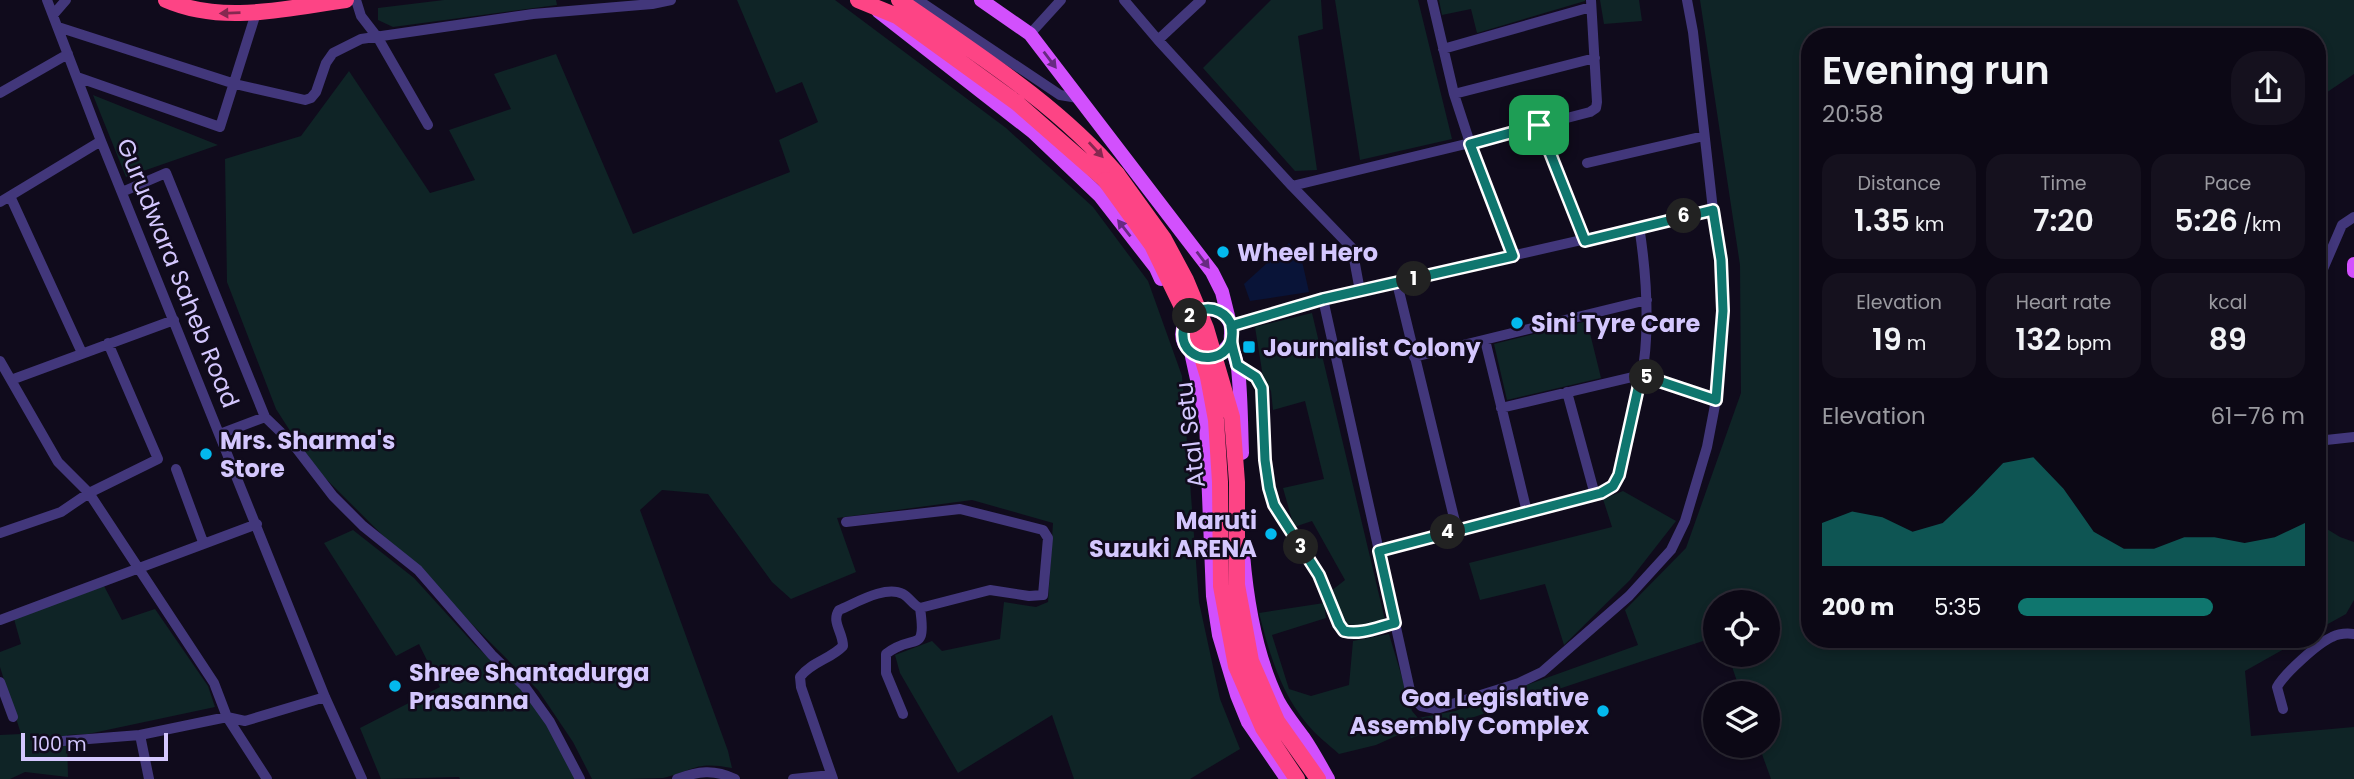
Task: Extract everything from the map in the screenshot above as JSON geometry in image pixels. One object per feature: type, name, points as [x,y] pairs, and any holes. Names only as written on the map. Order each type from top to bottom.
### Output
[{"type":"highway","points":[[166,0],[214,14],[256,13],[346,0]]},
{"type":"highway","points":[[899,0],[941,39]]},
{"type":"highway","points":[[865,4],[897,16],[941,39],[1036,98],[1092,145],[1111,177]]},
{"type":"highway","name":"Atal Setu","points":[[1111,177],[1152,245],[1195,334],[1208,377],[1216,420],[1220,482],[1221,586],[1236,666],[1263,729],[1297,779]]},
{"type":"highway","name":"Atal Setu","points":[[1111,177],[1164,239],[1206,328],[1231,417],[1237,482],[1237,584],[1251,661],[1277,721],[1318,779]]},
{"type":"main road","points":[[981,0],[1030,34],[1212,272],[1222,292],[1237,365],[1241,405],[1243,556],[1258,642],[1279,703],[1310,747],[1328,779]]},
{"type":"main road","points":[[865,4],[1033,132],[1100,196],[1156,268],[1183,328],[1184,341],[1191,352],[1206,420],[1213,596],[1219,635],[1248,722],[1287,779]]},
{"type":"main road","points":[[2354,264],[2354,271]]},
{"type":"main road","points":[[1183,328],[1192,314],[1202,309],[1218,311],[1230,323]]},
{"type":"main road","points":[[1191,352],[1203,358],[1217,356],[1228,348],[1231,341]]},
{"type":"street","name":"Gurudwara Saheb Road","points":[[47,0],[325,697],[362,779]]},
{"type":"street","points":[[53,15],[65,0]]},
{"type":"street","points":[[356,0],[362,16],[378,38],[428,125]]},
{"type":"street","points":[[58,27],[234,84],[298,100],[311,98],[333,53],[361,39],[533,14],[671,0]]},
{"type":"street","points":[[918,0],[1060,95],[1078,98]]},
{"type":"street","points":[[1030,34],[1061,0]]},
{"type":"street","points":[[1124,0],[1292,186],[1352,248],[1360,291]]},
{"type":"street","points":[[1158,40],[1202,0]]},
{"type":"street","points":[[1432,0],[1454,94],[1513,256]]},
{"type":"street","points":[[1323,299],[1411,695],[1421,706],[1436,709],[1519,683],[1542,672],[1629,596],[1671,550],[1685,521],[1700,472],[1716,400],[1723,311],[1721,260],[1687,0]]},
{"type":"street","points":[[1292,186],[1470,144],[1590,113],[1596,108],[1591,3],[1443,49]]},
{"type":"street","points":[[77,77],[220,127],[256,13]]},
{"type":"street","points":[[0,93],[68,54]]},
{"type":"street","points":[[1454,94],[1595,58]]},
{"type":"street","points":[[1539,125],[1585,241]]},
{"type":"street","points":[[1587,163],[1704,136]]},
{"type":"street","points":[[0,202],[102,141]]},
{"type":"street","points":[[122,192],[166,173],[265,417],[293,444],[333,496],[363,526],[418,570],[492,655],[525,687],[550,722],[580,779]]},
{"type":"street","points":[[10,196],[82,353]]},
{"type":"street","points":[[1230,323],[1323,299],[1713,210]]},
{"type":"street","points":[[2326,262],[2342,225],[2354,217]]},
{"type":"street","points":[[1379,551],[1595,495],[1613,486],[1619,475],[1646,340],[1646,267],[1639,226]]},
{"type":"street","points":[[1397,283],[1457,530]]},
{"type":"street","points":[[1414,357],[1647,300]]},
{"type":"street","points":[[11,380],[174,320]]},
{"type":"street","points":[[1485,340],[1527,512]]},
{"type":"street","points":[[0,533],[61,512],[89,493],[158,459],[108,343]]},
{"type":"street","points":[[0,361],[58,462],[89,493],[214,683],[227,717],[267,779]]},
{"type":"street","points":[[1237,365],[1256,377],[1262,388],[1265,460],[1274,505],[1319,575],[1339,624],[1344,631],[1353,633],[1395,623]]},
{"type":"street","points":[[1501,408],[1641,375],[1716,400]]},
{"type":"street","points":[[1567,392],[1595,495]]},
{"type":"street","points":[[220,434],[265,417]]},
{"type":"street","points":[[2326,440],[2354,438]]},
{"type":"street","points":[[176,470],[203,542]]},
{"type":"street","points":[[793,779],[832,777],[800,677],[807,668],[843,646],[835,615],[839,610],[878,594],[893,592],[901,593],[920,608],[990,590],[1029,596],[1043,595],[1048,538],[1043,530],[960,509],[846,522]]},
{"type":"street","points":[[0,620],[257,524]]},
{"type":"street","points":[[903,714],[886,673],[886,654],[922,636],[920,608]]},
{"type":"street","points":[[2326,640],[2344,632],[2354,634]]},
{"type":"street","points":[[2283,709],[2277,687],[2282,678],[2316,648]]},
{"type":"street","points":[[0,682],[13,717]]},
{"type":"street","points":[[63,741],[141,735],[227,717],[245,721],[325,697]]},
{"type":"street","points":[[141,735],[149,779]]},
{"type":"street","points":[[677,779],[708,771],[722,772],[735,779]]},
{"type":"green space","points":[[444,0],[556,0],[557,5],[393,27],[378,20],[378,8]]},
{"type":"green space","points":[[737,0],[835,0],[1006,128],[1093,207],[1148,281],[1182,376],[1199,602],[1220,699],[1240,749],[1190,779],[1074,779],[1052,715],[958,773],[900,673],[895,655],[932,641],[942,651],[1000,639],[1004,602],[1036,607],[1048,602],[1053,523],[972,500],[837,518],[856,572],[791,599],[772,582],[708,494],[662,490],[640,510],[732,768],[710,765],[663,778],[592,779],[573,742],[538,690],[312,465],[276,409],[227,282],[225,159],[301,136],[349,71],[430,193],[475,180],[449,130],[511,109],[494,74],[556,54],[633,234],[790,172],[779,140],[818,122],[802,82],[776,93]]},
{"type":"green space","points":[[1271,0],[1321,0],[1323,29],[1298,36],[1317,170],[1295,171],[1203,68]]},
{"type":"green space","points":[[1335,0],[1418,0],[1452,139],[1360,160]]},
{"type":"green space","points":[[1439,0],[1585,1],[1477,33],[1471,9],[1442,15]]},
{"type":"green space","points":[[1600,0],[1639,0],[1642,21],[1604,24]]},
{"type":"green space","points":[[1700,0],[2354,0],[2354,74],[2326,93],[2326,28],[1801,28],[1801,648],[2286,648],[2245,671],[2251,736],[2354,727],[2354,779],[1771,779],[1763,758],[1780,758],[1780,681],[1737,681],[1732,667],[1780,667],[1780,590],[1703,590],[1703,641],[1411,738],[1407,731],[1376,745],[1339,754],[1318,736],[1298,712],[1271,657],[1259,613],[1324,603],[1326,618],[1272,635],[1289,689],[1311,696],[1349,685],[1353,641],[1389,634],[1412,711],[1418,718],[1455,711],[1638,645],[1625,610],[1686,548],[1741,393],[1740,265]]},
{"type":"green space","points":[[93,95],[218,145],[126,177]]},
{"type":"green space","points":[[1312,313],[1385,620],[1362,626],[1347,624],[1331,591],[1345,580],[1312,521],[1294,527],[1283,488],[1324,479],[1305,401],[1273,410],[1271,391],[1263,377],[1255,327]]},
{"type":"green space","points":[[1587,321],[1601,378],[1507,400],[1494,344]]},
{"type":"green space","points":[[1623,491],[1676,521],[1630,580],[1564,645],[1545,584],[1480,600],[1469,563],[1612,527],[1603,499]]},
{"type":"green space","points":[[2326,528],[2354,542],[2354,600],[2346,614],[2326,625]]},
{"type":"green space","points":[[353,530],[414,578],[474,644],[522,690],[549,727],[576,779],[381,779],[360,728],[440,687],[419,644],[396,656],[324,543]]},
{"type":"green space","points":[[104,586],[122,620],[155,609],[208,686],[215,707],[88,734],[67,735],[68,777],[25,772],[10,779],[0,779],[0,735],[21,734],[0,667],[0,652],[21,644],[14,619]]},
{"type":"water","points":[[1289,243],[1302,261],[1309,292],[1250,301],[1244,284]]},
{"type":"place","name":"Wheel Hero","points":[[1223,252]]},
{"type":"place","name":"Sini Tyre Care","points":[[1517,323]]},
{"type":"place","name":"Journalist Colony","points":[[1249,347]]},
{"type":"place","name":"Mrs. Sharma's Store","points":[[206,454]]},
{"type":"place","name":"Maruti Suzuki ARENA","points":[[1271,534]]},
{"type":"place","name":"Shree Shantadurga Prasanna","points":[[395,686]]},
{"type":"place","name":"Goa Legislative Assembly Complex","points":[[1603,711]]},
{"type":"route","points":[[1539,125],[1470,144],[1513,256],[1323,299],[1231,326],[1232,335],[1228,348],[1210,358],[1203,358],[1191,352],[1183,337],[1185,323],[1192,314],[1202,309],[1218,311],[1229,320],[1231,326],[1232,328],[1232,335],[1231,341],[1237,365],[1256,377],[1262,388],[1265,460],[1274,505],[1319,575],[1344,631],[1367,631],[1395,623],[1379,551],[1601,493],[1613,486],[1619,475],[1641,375],[1716,400],[1723,311],[1721,260],[1713,210],[1585,241],[1539,125]]}]
